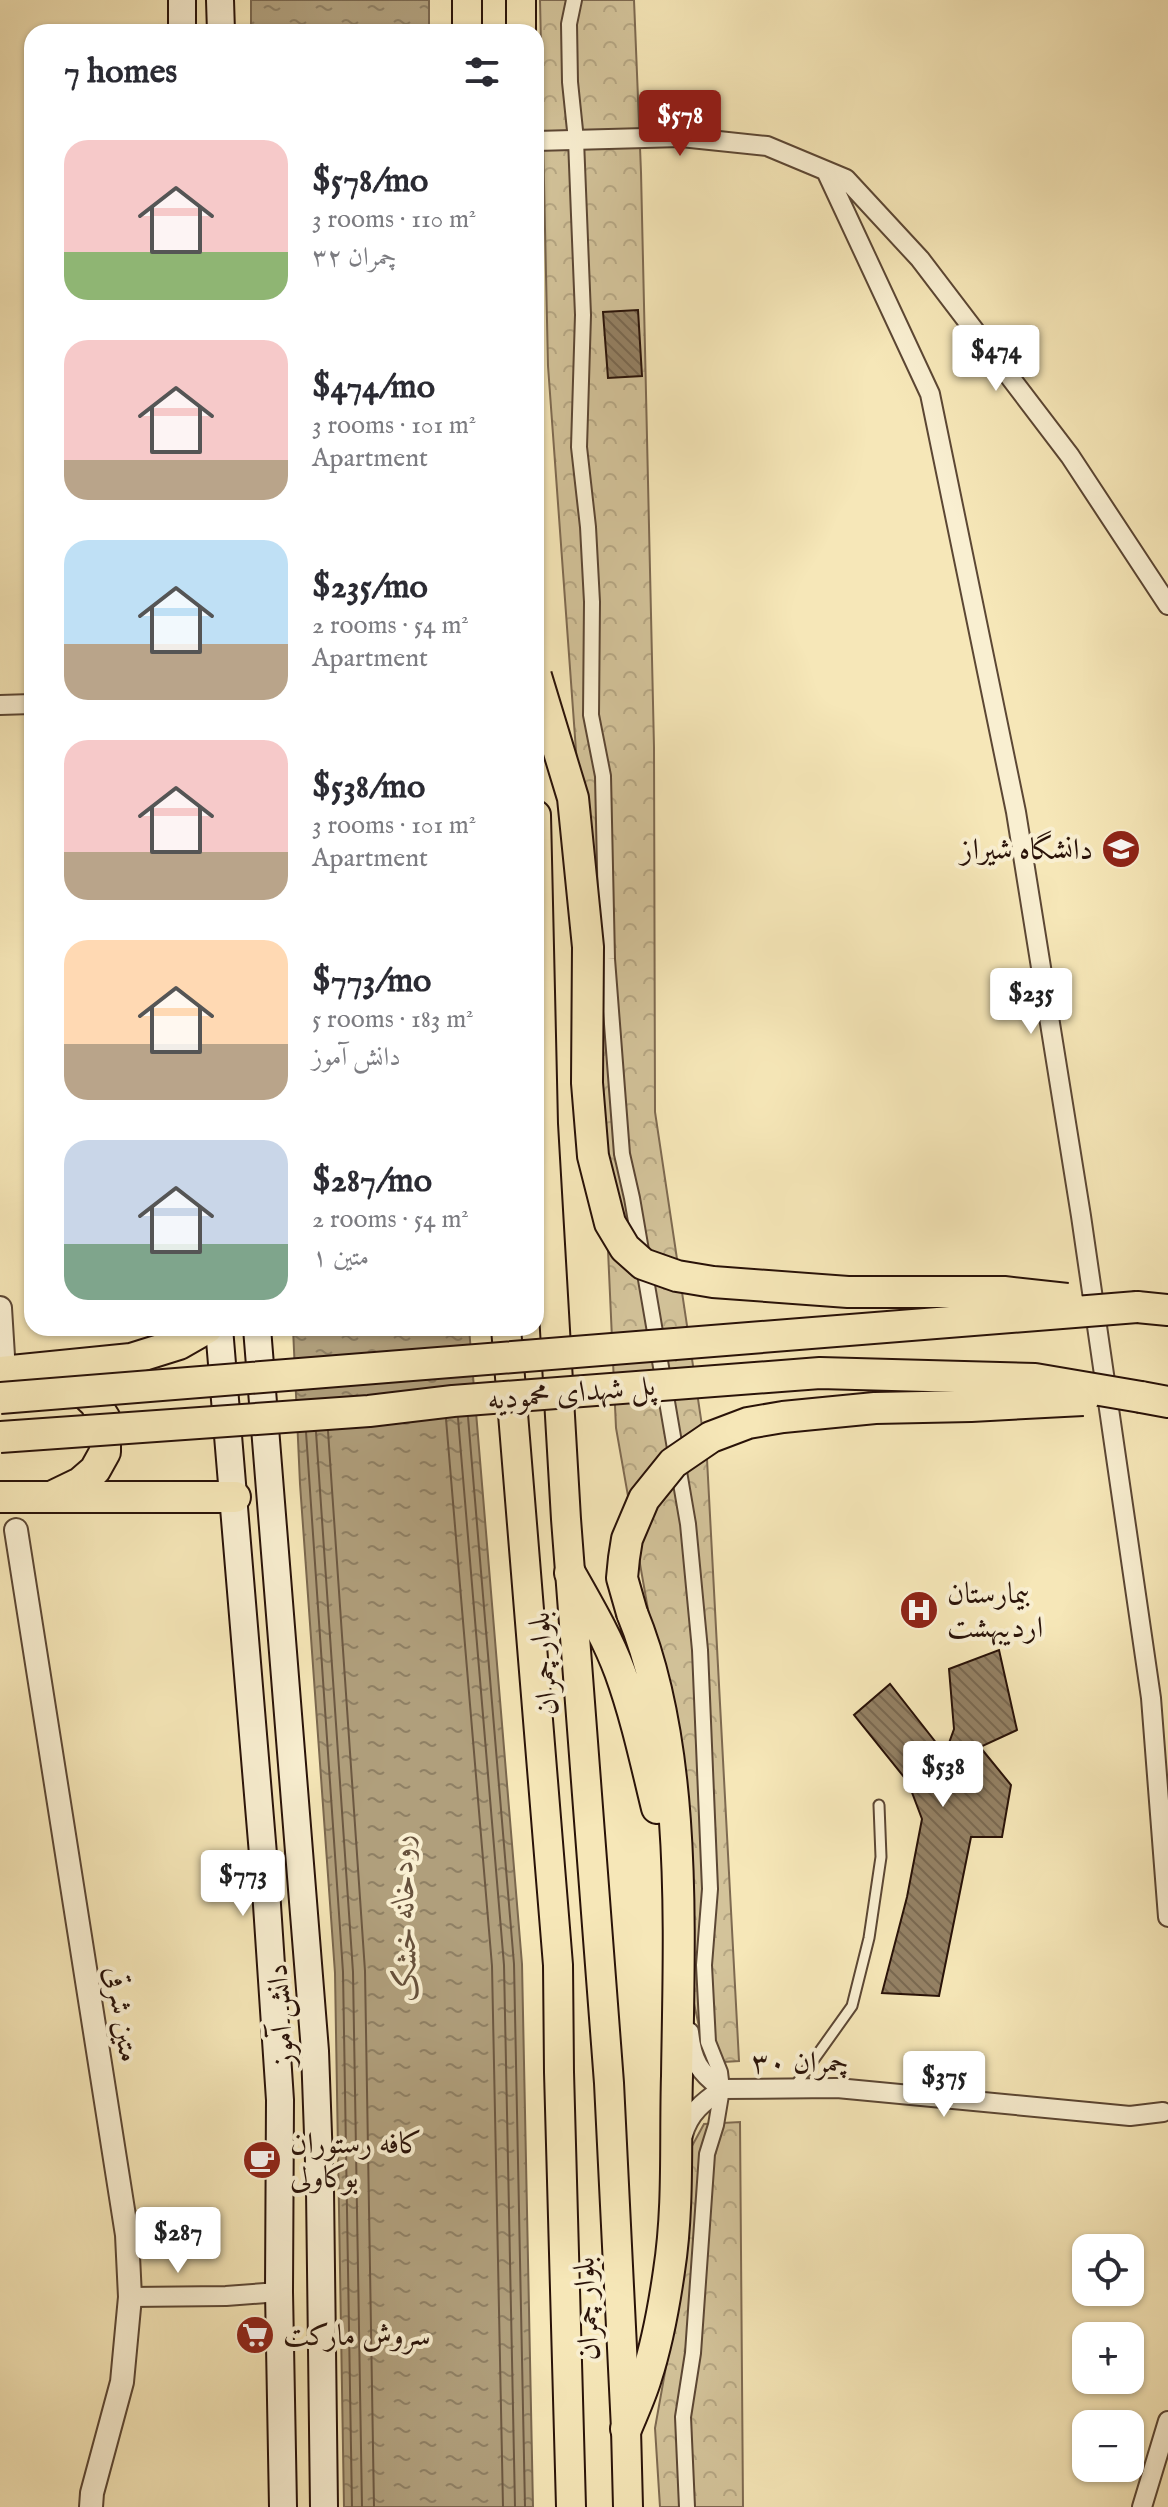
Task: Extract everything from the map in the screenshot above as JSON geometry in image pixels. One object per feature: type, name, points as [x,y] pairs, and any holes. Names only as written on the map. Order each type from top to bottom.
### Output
[{"type":"highway","points":[[544,702],[573,798],[588,947],[587,1083],[593,1156],[610,1223],[625,1248],[643,1264],[677,1276],[713,1282],[848,1292],[1004,1292],[1168,1310]]},
{"type":"highway","name":"پل شهدای محمودیه","points":[[7,1369],[1137,1307]]},
{"type":"highway","points":[[7,1369],[131,1359],[179,1344],[193,1336]]},
{"type":"highway","points":[[7,1369],[71,1380],[95,1403],[105,1419],[105,1452],[95,1470],[80,1483],[49,1498]]},
{"type":"highway","name":"پل شهدای محمودیه","points":[[0,1437],[354,1412],[453,1401],[820,1373],[1035,1379],[1154,1400]]},
{"type":"highway","points":[[626,2429],[646,2377],[669,2270],[674,2218],[678,1917],[674,1815],[663,1722],[643,1639],[622,1578],[627,1539],[644,1499],[673,1463],[711,1437],[748,1423],[875,1408],[1154,1400]]},
{"type":"highway","points":[[0,1497],[235,1497]]},
{"type":"highway","points":[[570,1573],[601,1628],[619,1670],[659,1817],[676,1867]]},
{"type":"main road","points":[[182,0],[182,24]]},
{"type":"main road","points":[[220,0],[221,24]]},
{"type":"main road","points":[[467,0],[467,24]]},
{"type":"main road","points":[[521,0],[521,24]]},
{"type":"main road","name":"بلوار چمران","points":[[544,1141],[570,1573],[609,2083],[628,2507]]},
{"type":"main road","name":"دانش آموز","points":[[220,1336],[266,1890],[280,2100],[279,2292],[283,2507]]},
{"type":"main road","name":"دانش آموز","points":[[258,1336],[315,2051],[324,2507]]},
{"type":"main road","name":"بلوار چمران","points":[[507,1336],[558,1965],[571,2507]]},
{"type":"street","points":[[574,0],[569,24],[570,82],[576,140],[583,315],[579,447],[592,602],[591,715],[603,776],[607,959],[622,1154],[688,1524],[700,1650],[710,1889],[704,1965],[708,2042],[720,2072],[722,2089],[707,2154],[693,2353],[683,2417],[687,2507]]},
{"type":"street","points":[[544,141],[681,137],[767,146],[846,179],[920,259],[1070,456],[1168,605]]},
{"type":"street","points":[[826,171],[930,394],[1016,812],[1081,1216],[1151,1698],[1168,1917]]},
{"type":"street","points":[[0,705],[24,704]]},
{"type":"street","points":[[0,1308],[7,1369]]},
{"type":"street","name":"متین شرقی","points":[[16,1530],[127,2235],[130,2297],[122,2382],[91,2507]]},
{"type":"street","points":[[678,1917],[691,2050],[702,2074],[722,2089]]},
{"type":"street","name":"۳۰ چمران","points":[[722,2089],[837,2088],[1130,2116],[1166,2106]]},
{"type":"street","points":[[674,2218],[687,2121],[701,2103],[722,2089]]},
{"type":"street","points":[[1166,2106],[1168,2131]]},
{"type":"street","points":[[130,2297],[279,2292]]},
{"type":"street","points":[[1142,2507],[1168,2421]]},
{"type":"lane","points":[[793,2089],[852,2006],[869,1938],[881,1857],[879,1805]]},
{"type":"green space","points":[[540,0],[634,0],[654,747],[655,1112],[707,1459],[739,2061],[707,2063],[693,1999],[682,1802],[616,1428],[601,1094],[548,366],[544,24],[541,24]]},
{"type":"green space","points":[[740,2122],[743,2507],[660,2507],[655,2428],[682,2277],[692,2146],[704,2124]]},
{"type":"water","points":[[251,0],[429,0],[429,24],[251,24]]},
{"type":"water","name":"رودخانه خشک","points":[[293,1336],[470,1336],[522,1964],[533,2507],[344,2507],[335,1973],[300,1484]]},
{"type":"building","points":[[638,310],[642,376],[608,378],[603,312]]},
{"type":"building","points":[[999,1650],[1017,1730],[980,1747],[1011,1785],[1002,1837],[971,1837],[939,1996],[882,1993],[907,1897],[922,1819],[908,1782],[854,1715],[890,1684],[945,1754],[954,1729],[949,1669]]},
{"type":"place","name":"دانشگاه شیراز","points":[[1121,849]]},
{"type":"place","name":"بیمارستان اردیبهشت","points":[[919,1610]]},
{"type":"place","name":"کافه رستوران بوکاولی","points":[[262,2160]]},
{"type":"place","name":"سروش مارکت","points":[[255,2335]]}]
